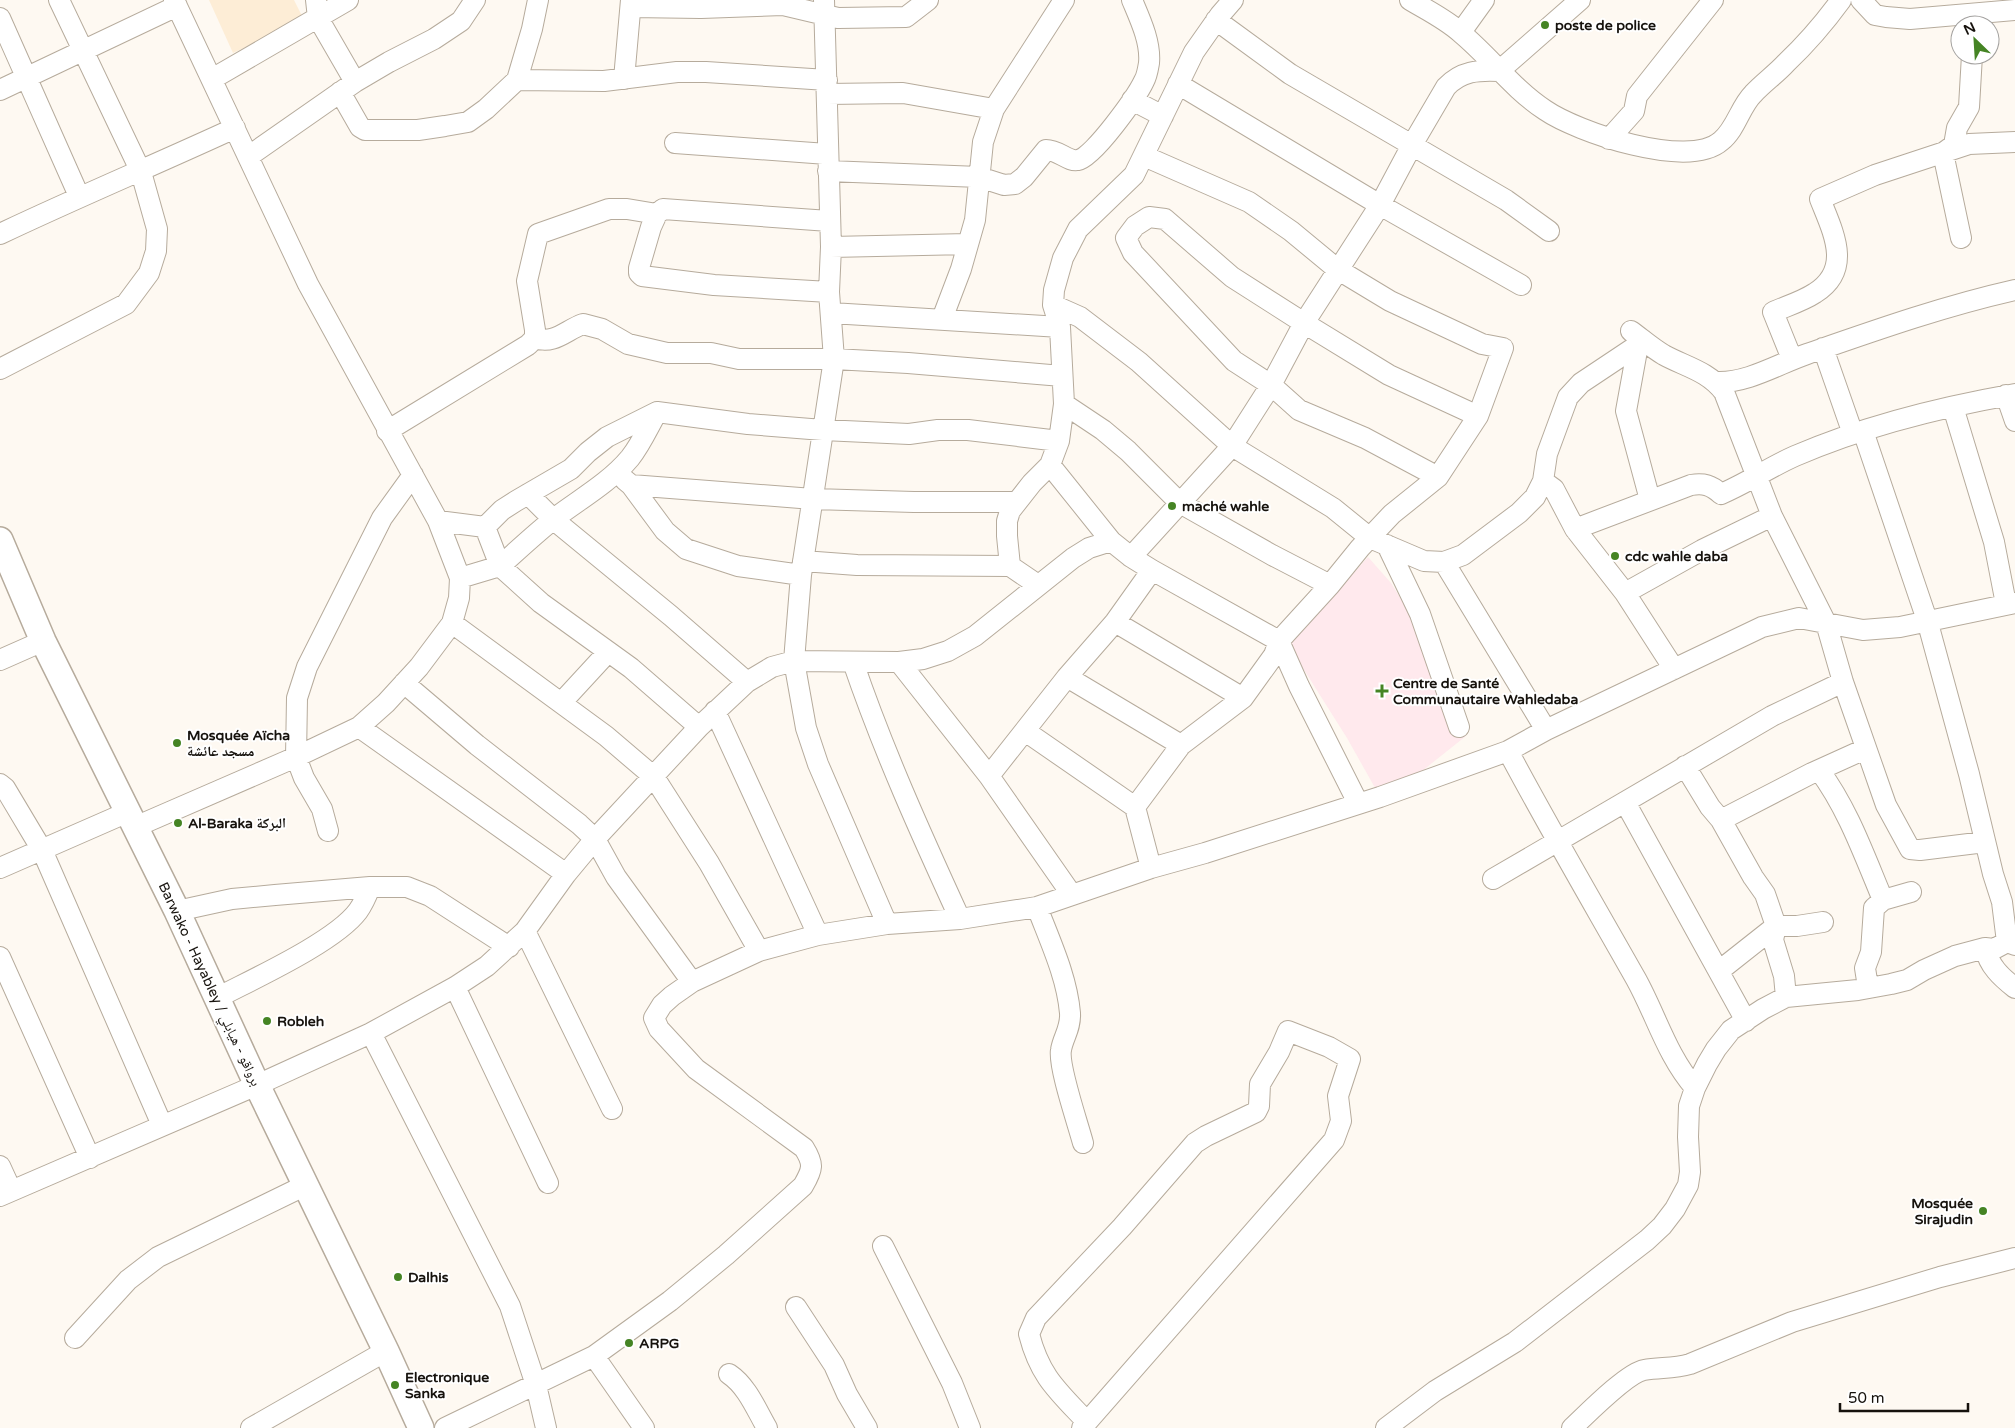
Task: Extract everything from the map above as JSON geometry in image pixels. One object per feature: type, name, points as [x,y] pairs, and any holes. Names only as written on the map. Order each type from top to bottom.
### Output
[{"type":"main road","name":"Barwako - Hayabley / برواقو - هيابلي","points":[[0,540],[43,641],[177,911],[421,1428]]},
{"type":"street","points":[[0,369],[126,304],[149,274],[156,251],[157,229],[142,172],[59,0]]},
{"type":"street","points":[[212,79],[317,9],[348,0]]},
{"type":"street","points":[[248,156],[347,87],[388,62],[434,39],[461,21],[475,0]]},
{"type":"street","points":[[317,9],[360,127],[365,130],[418,130],[468,122],[486,109],[517,80],[532,29],[538,0]]},
{"type":"street","points":[[624,79],[631,4],[702,8],[783,5],[824,8],[838,18],[906,17],[928,0]]},
{"type":"street","points":[[942,319],[961,269],[975,220],[983,142],[994,109],[1064,0]]},
{"type":"street","points":[[675,143],[828,163],[979,177],[1004,185],[1015,184],[1024,177],[1046,150],[1054,150],[1071,160],[1077,161],[1083,158],[1103,140],[1145,80],[1149,61],[1147,43],[1132,0]]},
{"type":"street","points":[[1010,566],[1007,521],[1010,511],[1050,465],[1058,441],[1064,404],[1060,327],[1053,305],[1054,290],[1063,258],[1078,229],[1134,175],[1194,52],[1216,20],[1233,0]]},
{"type":"street","points":[[1410,0],[1461,32],[1499,71],[1545,110],[1580,128],[1609,139],[1674,152],[1693,152],[1710,148],[1722,141],[1751,96],[1787,62],[1841,0]]},
{"type":"street","points":[[1461,32],[1484,0]]},
{"type":"street","points":[[1131,557],[1232,446],[1271,385],[1304,323],[1380,205],[1446,87],[1453,80],[1466,73],[1480,70],[1499,71],[1580,0]]},
{"type":"street","points":[[1609,139],[1634,111],[1637,96],[1713,0]]},
{"type":"street","points":[[1861,0],[1875,15],[1910,19],[1950,19]]},
{"type":"street","points":[[0,90],[175,3],[308,284],[438,521],[460,578],[459,598],[452,623],[419,667],[386,703],[359,726],[296,757],[42,850],[0,868]]},
{"type":"street","points":[[824,8],[831,247],[829,292],[834,359],[802,568],[794,661],[806,728],[818,764],[887,924]]},
{"type":"street","points":[[1992,15],[2015,10]]},
{"type":"street","points":[[0,18],[79,196]]},
{"type":"street","points":[[1216,20],[1290,74],[1506,200],[1548,231]]},
{"type":"street","points":[[1943,153],[1954,145],[1957,128],[1969,107],[1971,65]]},
{"type":"street","points":[[517,80],[624,79],[677,72],[706,72],[827,87],[903,93],[994,109]]},
{"type":"street","points":[[1178,84],[1380,205],[1521,285]]},
{"type":"street","points":[[1132,100],[1163,116]]},
{"type":"street","points":[[0,234],[79,196],[142,172],[235,128]]},
{"type":"street","points":[[1792,359],[1773,312],[1814,293],[1829,282],[1836,268],[1838,250],[1820,199],[1875,175],[1970,144],[2015,142]]},
{"type":"street","points":[[1943,153],[1961,238]]},
{"type":"street","points":[[1135,807],[1181,745],[1243,698],[1274,656],[1279,641],[1330,585],[1378,542],[1392,514],[1438,477],[1478,416],[1503,348],[1482,344],[1390,301],[1337,270],[1291,231],[1249,202],[1144,156]]},
{"type":"street","points":[[387,431],[535,338],[536,330],[527,281],[538,234],[608,209],[627,209],[658,214]]},
{"type":"street","points":[[829,221],[663,209],[651,227],[639,268],[639,273],[642,276],[714,285],[829,292]]},
{"type":"street","points":[[1438,477],[1365,438],[1299,410],[1271,385],[1234,361],[1132,253],[1126,238],[1135,226],[1149,218],[1165,219],[1232,277],[1304,323],[1389,374],[1478,416]]},
{"type":"street","points":[[831,247],[968,244]]},
{"type":"street","points":[[1717,382],[1730,382],[1745,378],[1792,359],[1938,309],[2015,290]]},
{"type":"street","points":[[1053,305],[1080,317],[1132,356],[1232,446],[1333,508],[1378,542],[1424,561],[1444,562],[1463,555],[1520,514],[1535,497],[1543,481],[1547,454],[1568,397],[1581,383],[1637,339]]},
{"type":"street","points":[[831,313],[1060,327]]},
{"type":"street","points":[[535,338],[543,341],[553,339],[583,324],[602,329],[628,344],[667,353],[711,353],[739,359],[834,359],[1062,376]]},
{"type":"street","points":[[1637,339],[1703,372],[1717,382],[1724,392],[1772,516],[1826,623],[1843,682],[1886,806],[1910,849],[1920,850],[1986,842]]},
{"type":"street","points":[[1637,339],[1626,411],[1650,500]]},
{"type":"street","points":[[1386,1428],[1436,1391],[1515,1342],[1647,1240],[1662,1226],[1675,1209],[1688,1185],[1690,1172],[1688,1137],[1690,1106],[1695,1088],[1716,1049],[1731,1030],[1763,1009],[1786,997],[1858,990],[1907,980],[1955,956],[1985,948],[1994,949],[2011,944],[2002,902],[1928,620],[1858,433],[1823,348]]},
{"type":"street","points":[[1575,529],[1691,485],[1702,483],[1714,488],[1721,494],[1796,456],[1858,433],[1953,407],[2011,395],[2015,421]]},
{"type":"street","points":[[1064,404],[1116,441],[1180,503],[1330,585]]},
{"type":"street","points":[[444,1428],[536,1386],[594,1356],[670,1301],[726,1255],[803,1186],[810,1174],[812,1161],[804,1148],[696,1069],[659,1029],[654,1018],[662,1005],[692,982],[759,951],[818,935],[887,924],[960,919],[1037,907],[1151,868],[1205,854],[1508,751],[1546,730],[1762,627],[1798,618],[1863,630],[1900,627],[2011,604],[1953,407]]},
{"type":"street","points":[[460,578],[500,566],[554,520],[616,472],[639,446],[657,412]]},
{"type":"street","points":[[485,527],[502,510],[571,469],[607,437],[657,412],[748,424],[823,430],[908,434],[938,430],[968,430],[1058,441]]},
{"type":"street","points":[[1050,465],[1111,541],[1131,557],[1279,641],[1299,686],[1358,803]]},
{"type":"street","points":[[616,472],[631,485],[665,531],[686,549],[738,566],[802,568],[857,565],[1010,566],[1038,586]]},
{"type":"street","points":[[328,831],[322,809],[304,778],[296,757],[297,698],[307,667],[382,518],[413,475]]},
{"type":"street","points":[[1543,481],[1554,489],[1575,529],[1625,593],[1674,669]]},
{"type":"street","points":[[631,485],[813,499],[914,502],[1016,502]]},
{"type":"street","points":[[528,494],[554,520],[671,616],[747,682]]},
{"type":"street","points":[[1625,593],[1702,550],[1772,516]]},
{"type":"street","points":[[438,521],[485,527]]},
{"type":"street","points":[[485,527],[500,566],[541,603],[631,668],[699,727]]},
{"type":"street","points":[[0,1166],[5,1193],[90,1158],[162,1124],[258,1085],[371,1033],[455,988],[487,966],[525,931],[566,874],[595,839],[699,727],[747,682],[772,667],[794,661],[899,662],[923,659],[948,651],[976,636],[1073,558],[1089,548],[1111,541]]},
{"type":"street","points":[[1378,542],[1420,614],[1459,726]]},
{"type":"street","points":[[1444,562],[1546,730]]},
{"type":"street","points":[[989,776],[1067,677],[1115,622],[1152,570]]},
{"type":"street","points":[[1115,622],[1243,698]]},
{"type":"street","points":[[452,623],[606,736],[654,777],[709,863],[759,951]]},
{"type":"street","points":[[0,660],[43,641]]},
{"type":"street","points":[[561,703],[608,652]]},
{"type":"street","points":[[853,662],[913,816],[960,919]]},
{"type":"street","points":[[899,662],[989,776],[1072,895]]},
{"type":"street","points":[[1067,677],[1181,745]]},
{"type":"street","points":[[1493,879],[1772,716],[1843,682]]},
{"type":"street","points":[[404,683],[484,751],[579,824],[595,839],[616,877],[692,982]]},
{"type":"street","points":[[715,711],[818,935]]},
{"type":"street","points":[[359,726],[566,874]]},
{"type":"street","points":[[1025,731],[1135,807],[1151,868]]},
{"type":"street","points":[[1721,820],[1865,748]]},
{"type":"street","points":[[1508,751],[1557,842],[1637,981],[1676,1065],[1695,1088]]},
{"type":"street","points":[[1685,766],[1710,807],[1721,820],[1753,877],[1765,894],[1776,926],[1773,940],[1784,976],[1786,997]]},
{"type":"street","points":[[1819,770],[1835,791],[1854,829],[1883,900]]},
{"type":"street","points":[[0,784],[5,788],[42,850],[162,1124]]},
{"type":"street","points":[[1625,802],[1746,1021]]},
{"type":"street","points":[[177,911],[232,899],[370,887],[407,887],[430,896],[508,947]]},
{"type":"street","points":[[217,998],[333,933],[358,911],[370,887]]},
{"type":"street","points":[[1868,987],[1865,968],[1872,952],[1874,908],[1883,900],[1911,892]]},
{"type":"street","points":[[1037,907],[1066,991],[1070,1014],[1069,1032],[1061,1050],[1062,1066],[1083,1143]]},
{"type":"street","points":[[1719,971],[1776,926],[1797,926],[1824,922]]},
{"type":"street","points":[[525,931],[612,1109]]},
{"type":"street","points":[[1985,948],[1987,957],[1999,975],[2015,988]]},
{"type":"street","points":[[0,957],[90,1158]]},
{"type":"street","points":[[455,988],[548,1183]]},
{"type":"street","points":[[1288,1031],[1329,1047],[1350,1059],[1338,1096],[1341,1121],[1334,1140],[1085,1425],[1050,1384],[1040,1367],[1029,1334],[1036,1318],[1122,1228],[1195,1143],[1256,1112],[1259,1106],[1260,1084],[1279,1052],[1288,1031]]},
{"type":"street","points":[[371,1033],[510,1306],[536,1386],[546,1428]]},
{"type":"street","points":[[76,1338],[128,1280],[158,1257],[306,1185]]},
{"type":"street","points":[[883,1246],[952,1383],[970,1428]]},
{"type":"street","points":[[1572,1428],[1619,1386],[1642,1370],[1677,1368],[1792,1322],[1940,1277],[2015,1258]]},
{"type":"street","points":[[796,1307],[834,1365],[847,1394],[867,1428]]},
{"type":"street","points":[[251,1428],[386,1351]]},
{"type":"street","points":[[594,1356],[644,1428]]},
{"type":"street","points":[[729,1374],[737,1380],[747,1394],[767,1428]]},
{"type":"shaded area","points":[[209,0],[294,0],[304,20],[233,53]]},
{"type":"shaded area","name":"Centre de Santé Communautaire Wahledaba","points":[[1368,557],[1391,583],[1424,636],[1466,736],[1383,802],[1347,738],[1289,646]]},
{"type":"place","name":"poste de police","points":[[1545,25]]},
{"type":"place","name":"maché wahle","points":[[1172,506]]},
{"type":"place","name":"cdc wahle daba","points":[[1615,556]]},
{"type":"place","name":"Centre de Santé Communautaire Wahledaba","points":[[1382,691]]},
{"type":"place","name":"Mosquée Aïcha مسجد عائشة","points":[[177,743]]},
{"type":"place","name":"Al-Baraka البركة","points":[[178,823]]},
{"type":"place","name":"Robleh","points":[[267,1021]]},
{"type":"place","name":"Mosquée Sirajudin","points":[[1983,1211]]},
{"type":"place","name":"Dalhis","points":[[398,1277]]},
{"type":"place","name":"ARPG","points":[[629,1343]]},
{"type":"place","name":"Electronique Sanka","points":[[395,1385]]}]
